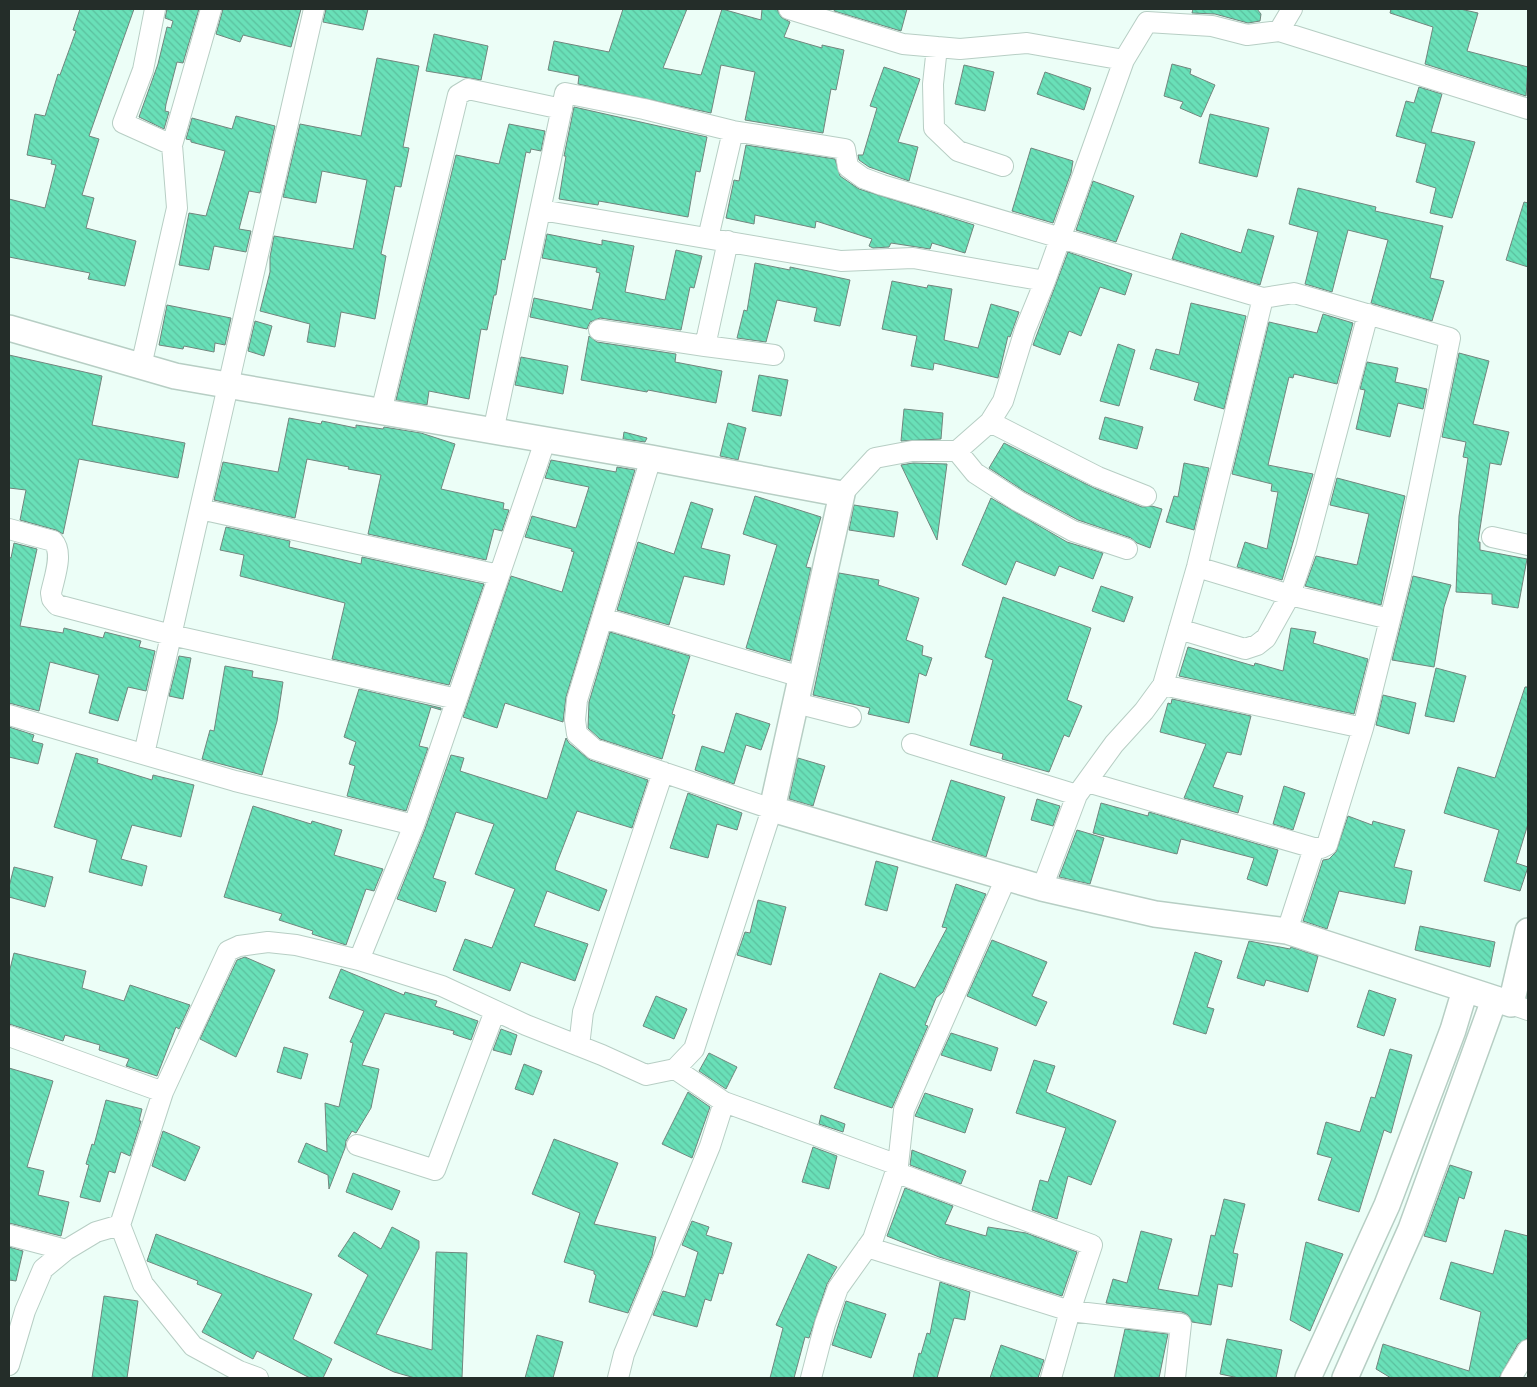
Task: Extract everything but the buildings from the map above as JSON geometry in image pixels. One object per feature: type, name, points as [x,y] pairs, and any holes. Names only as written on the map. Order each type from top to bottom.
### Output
[{"type":"street","points":[[155,9],[143,70],[123,122],[172,145]]},
{"type":"street","points":[[141,366],[177,208],[172,145],[211,9]]},
{"type":"street","points":[[144,754],[314,9]]},
{"type":"street","points":[[789,9],[903,44],[960,49],[1027,43],[1124,60]]},
{"type":"street","points":[[1279,31],[1292,9]]},
{"type":"street","points":[[258,1378],[239,1371],[193,1346],[143,1284],[120,1225],[164,1092],[228,951],[239,946],[268,942],[296,945],[359,960],[442,986],[646,1076],[675,1069],[694,1049],[772,809],[842,494],[875,458],[912,451],[957,452],[990,422],[1002,401],[1025,330],[1045,281],[1124,60],[1148,22],[1212,26],[1247,35],[1279,31],[1528,109]]},
{"type":"street","points":[[937,46],[933,84],[934,128],[958,151],[1003,166]]},
{"type":"street","points":[[381,412],[458,95],[468,90],[562,109]]},
{"type":"street","points":[[493,432],[565,93],[644,109],[733,132],[845,149],[848,168],[863,178],[1060,239],[1263,298],[1294,293],[1450,338],[1390,619],[1363,728],[1327,845],[1321,848],[1314,848],[912,744]]},
{"type":"street","points":[[708,238],[733,132]]},
{"type":"street","points":[[541,210],[841,261],[913,258],[1045,281]]},
{"type":"street","points":[[705,346],[728,241]]},
{"type":"street","points":[[1042,888],[1082,788],[1114,744],[1144,711],[1163,685],[1197,567],[1263,298]]},
{"type":"street","points":[[1179,629],[1245,649],[1257,646],[1266,638],[1290,595],[1306,548],[1368,314]]},
{"type":"street","points":[[9,328],[175,376],[651,458],[842,494]]},
{"type":"street","points":[[599,330],[774,355]]},
{"type":"street","points":[[990,422],[1089,473],[1146,496]]},
{"type":"street","points":[[359,960],[414,825],[545,441]]},
{"type":"street","points":[[957,452],[975,473],[1018,501],[1073,531],[1127,549]]},
{"type":"street","points":[[651,458],[577,700],[575,720],[577,734],[594,749],[772,809],[1006,878],[1155,914],[1287,931],[1511,1005]]},
{"type":"street","points":[[200,509],[499,575]]},
{"type":"street","points":[[9,529],[53,540],[57,546],[58,554],[51,593],[52,599],[57,605],[171,635],[456,699]]},
{"type":"street","points":[[1492,537],[1528,545]]},
{"type":"street","points":[[1197,567],[1290,595],[1390,619]]},
{"type":"street","points":[[603,618],[802,677]]},
{"type":"street","points":[[1163,685],[1363,728]]},
{"type":"street","points":[[796,703],[851,717]]},
{"type":"street","points":[[9,715],[235,781],[414,825]]},
{"type":"street","points":[[579,1046],[583,1012],[663,772]]},
{"type":"street","points":[[1287,931],[1314,848]]},
{"type":"street","points":[[811,1378],[825,1324],[838,1288],[873,1239],[896,1168],[904,1110],[1006,878]]},
{"type":"street","points":[[1345,1378],[1511,1005],[1528,931]]},
{"type":"street","points":[[1308,1378],[1387,1205],[1453,1030],[1465,990]]},
{"type":"street","points":[[357,1145],[435,1170],[495,1011]]},
{"type":"street","points":[[9,1036],[164,1092]]},
{"type":"street","points":[[675,1069],[724,1102],[1092,1245],[1070,1311],[1051,1378]]},
{"type":"street","points":[[618,1378],[624,1354],[710,1146],[724,1102]]},
{"type":"street","points":[[9,1364],[25,1312],[43,1269],[66,1250],[96,1232],[120,1225]]},
{"type":"street","points":[[9,1236],[66,1250]]},
{"type":"street","points":[[867,1247],[1070,1311],[1181,1324],[1175,1378]]},
{"type":"street","points":[[1511,1378],[1528,1350]]}]
